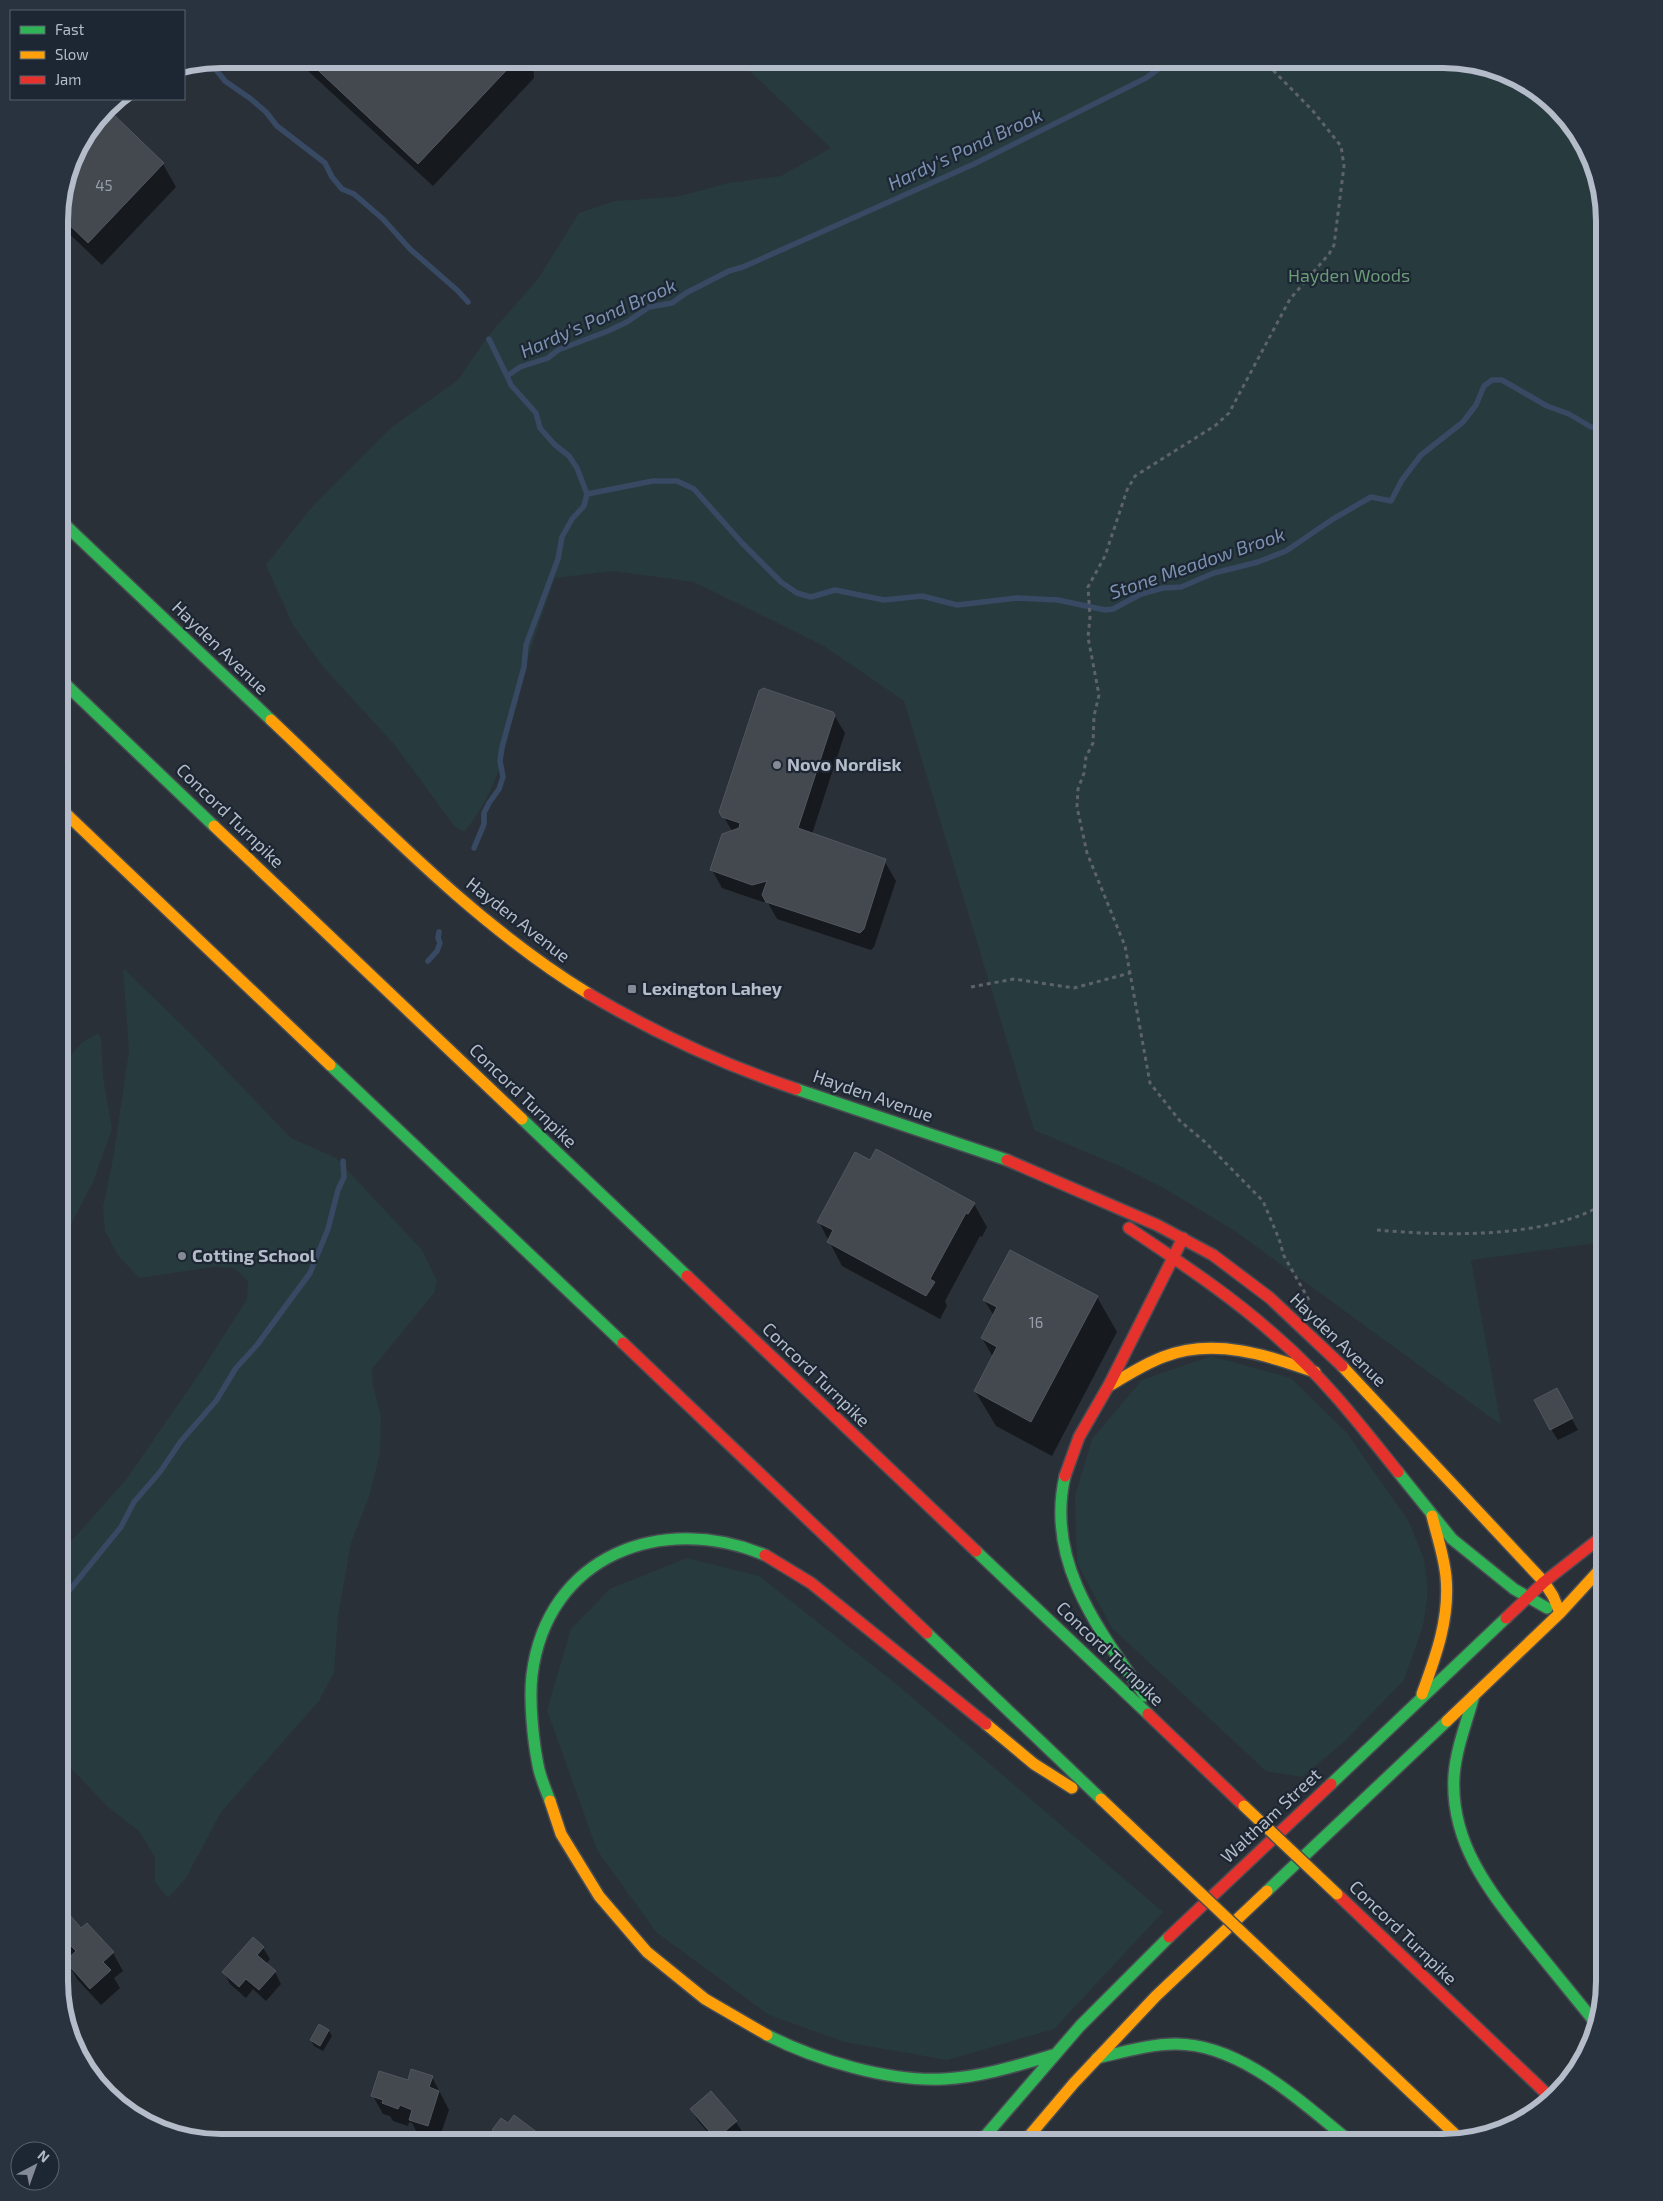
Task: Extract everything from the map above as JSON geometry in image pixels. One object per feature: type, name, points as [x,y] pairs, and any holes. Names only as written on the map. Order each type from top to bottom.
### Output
[{"type":"main road","name":"Hayden Avenue","points":[[68,528],[440,880],[492,926],[549,968],[611,1007],[715,1058],[772,1081],[995,1155],[1138,1216],[1183,1238],[1236,1272],[1315,1338],[1544,1582],[1553,1596],[1560,1613]]},
{"type":"main road","name":"Concord Turnpike","points":[[68,687],[1546,2093]]},
{"type":"main road","points":[[68,816],[1454,2133]]},
{"type":"main road","name":"Hayden Avenue","points":[[1061,1184],[1174,1257],[1251,1313],[1314,1372],[1382,1450],[1432,1516],[1467,1553],[1527,1598],[1543,1607],[1560,1613]]},
{"type":"main road","points":[[1177,1742],[1091,1617],[1072,1578],[1063,1546],[1060,1501],[1068,1462],[1080,1436],[1109,1386],[1183,1238]]},
{"type":"main road","points":[[1109,1386],[1166,1356],[1205,1348],[1228,1348],[1252,1352],[1314,1372]]},
{"type":"main road","points":[[1420,1699],[1439,1643],[1446,1605],[1446,1576],[1432,1516]]},
{"type":"main road","points":[[1056,2054],[980,2074],[951,2079],[923,2080],[878,2073],[815,2056],[766,2034],[720,2008],[672,1973],[630,1933],[604,1902],[580,1869],[553,1818],[540,1780],[532,1726],[532,1678],[539,1642],[552,1612],[572,1586],[597,1564],[626,1548],[654,1540],[682,1536],[716,1540],[751,1549],[781,1563],[803,1577],[964,1705],[1031,1762],[1131,1827]]},
{"type":"main road","name":"Waltham Street","points":[[987,2134],[1056,2054],[1138,1967],[1544,1582],[1596,1541]]},
{"type":"main road","points":[[1031,2134],[1097,2058],[1162,1990],[1560,1613],[1596,1574]]},
{"type":"main road","points":[[1474,1695],[1454,1776],[1456,1815],[1466,1852],[1478,1876],[1495,1900],[1591,2017]]},
{"type":"main road","points":[[1097,2058],[1162,2045],[1189,2045],[1219,2051],[1256,2070],[1340,2134]]},
{"type":"path","points":[[1271,68],[1313,111],[1341,146],[1344,166],[1334,244],[1290,299],[1229,413],[1216,425],[1134,476],[1105,556],[1090,583],[1088,591],[1090,617],[1088,637],[1098,689],[1094,735],[1078,789],[1077,807],[1087,853],[1125,946],[1150,1083],[1180,1121],[1205,1142],[1263,1201],[1280,1239],[1284,1256],[1309,1300]]},
{"type":"path","points":[[971,987],[1014,979],[1074,988],[1130,973]]},
{"type":"path","points":[[1377,1230],[1436,1234],[1481,1233],[1550,1224],[1584,1214],[1596,1208]]},
{"type":"green space","name":"Hayden Woods","points":[[747,68],[1453,68],[1473,70],[1501,79],[1536,99],[1558,120],[1570,135],[1580,153],[1593,190],[1596,220],[1596,1243],[1471,1260],[1501,1425],[1235,1231],[1162,1187],[1124,1168],[1034,1130],[904,701],[824,646],[694,582],[613,571],[555,578],[523,676],[496,778],[477,815],[464,832],[455,827],[394,744],[325,669],[293,625],[266,565],[312,507],[392,427],[458,380],[488,336],[538,279],[579,213],[615,201],[676,197],[729,183],[781,176],[831,148]]},
{"type":"green space","points":[[123,968],[192,1035],[291,1138],[336,1158],[422,1250],[437,1281],[434,1293],[372,1369],[373,1385],[381,1416],[380,1453],[369,1497],[351,1543],[338,1616],[334,1672],[319,1701],[221,1812],[186,1878],[168,1898],[155,1882],[155,1857],[140,1832],[108,1807],[68,1765],[68,1545],[125,1481],[202,1370],[247,1299],[248,1281],[234,1268],[213,1267],[139,1278],[118,1255],[105,1231],[103,1207],[113,1159],[129,1051]]},
{"type":"green space","points":[[98,1033],[101,1038],[103,1077],[112,1129],[93,1182],[68,1227],[68,1059],[81,1043]]},
{"type":"green space","points":[[1211,1356],[1291,1378],[1347,1433],[1409,1522],[1424,1559],[1428,1592],[1423,1626],[1404,1680],[1344,1742],[1302,1777],[1266,1771],[1112,1628],[1077,1563],[1075,1496],[1092,1439],[1142,1380]]},
{"type":"green space","points":[[687,1558],[759,1576],[895,1683],[1163,1912],[1054,2029],[947,2060],[845,2042],[769,2015],[656,1932],[597,1850],[547,1710],[571,1629],[610,1589]]},
{"type":"building","points":[[316,68],[509,68],[418,164]]},
{"type":"building","points":[[112,113],[164,163],[88,243],[68,224],[70,190],[83,153],[93,135]]},
{"type":"building","name":"Novo Nordisk","points":[[763,688],[833,712],[835,715],[798,828],[886,859],[864,929],[860,933],[766,902],[762,895],[767,881],[752,885],[710,870],[722,834],[739,828],[740,823],[722,817],[719,812],[759,691]]},
{"type":"building","points":[[876,1149],[975,1203],[968,1214],[966,1213],[930,1279],[935,1282],[926,1296],[827,1242],[833,1230],[817,1222],[855,1152],[870,1160]]},
{"type":"building","points":[[1010,1250],[1098,1296],[1031,1422],[974,1391],[997,1347],[981,1338],[997,1307],[983,1300]]},
{"type":"building","points":[[1557,1388],[1573,1418],[1550,1430],[1534,1400]]},
{"type":"building","points":[[68,1915],[81,1928],[87,1923],[114,1952],[103,1962],[111,1970],[90,1989],[68,1964],[68,1958],[76,1951],[68,1943]]},
{"type":"building","points":[[253,1937],[264,1947],[257,1955],[276,1971],[259,1990],[246,1979],[239,1987],[222,1972]]},
{"type":"building","points":[[319,2024],[329,2030],[320,2046],[310,2040]]},
{"type":"building","points":[[411,2069],[433,2076],[429,2087],[439,2091],[428,2126],[409,2120],[412,2110],[400,2105],[398,2109],[382,2103],[383,2100],[371,2096],[379,2071],[408,2080]]},
{"type":"building","points":[[711,2091],[737,2121],[722,2134],[712,2134],[690,2109]]},
{"type":"building","points":[[514,2115],[539,2134],[499,2134],[492,2130],[501,2118],[508,2123]]},
{"type":"waterway","points":[[215,68],[225,81],[266,112],[277,126],[325,163],[332,177],[342,189],[354,194],[383,219],[410,249],[468,302]]},
{"type":"waterway","name":"Hardy's Pond Brook","points":[[474,848],[484,824],[484,813],[499,789],[503,777],[500,761],[502,747],[524,667],[526,645],[558,559],[562,537],[572,519],[584,506],[587,494],[577,468],[569,456],[554,444],[540,428],[536,413],[511,385],[507,376],[520,367],[548,358],[558,350],[627,322],[649,307],[672,303],[686,293],[729,271],[743,267],[974,164],[1146,78],[1160,68]]},
{"type":"waterway","points":[[489,339],[507,376]]},
{"type":"waterway","name":"Stone Meadow Brook","points":[[587,494],[653,481],[677,481],[694,489],[743,544],[781,582],[797,593],[811,597],[835,590],[884,600],[922,596],[957,605],[1017,598],[1058,600],[1105,610],[1113,609],[1141,594],[1163,588],[1181,587],[1214,573],[1258,562],[1286,551],[1333,519],[1371,497],[1391,501],[1402,480],[1421,455],[1463,422],[1476,405],[1484,386],[1492,380],[1502,380],[1547,406],[1569,414],[1591,427],[1596,427]]},
{"type":"waterway","points":[[428,961],[437,951],[440,943],[438,938],[439,932]]},
{"type":"waterway","points":[[68,1592],[121,1527],[134,1502],[160,1472],[181,1441],[216,1401],[236,1368],[257,1345],[310,1273],[328,1229],[338,1190],[344,1177],[343,1161]]},
{"type":"traffic: fast","points":[[68,528],[271,720]]},
{"type":"traffic: fast","points":[[68,687],[214,826]]},
{"type":"traffic: fast","points":[[330,1065],[623,1343]]},
{"type":"traffic: fast","points":[[796,1089],[1007,1160]]},
{"type":"traffic: fast","points":[[522,1119],[687,1276]]},
{"type":"traffic: fast","points":[[1398,1472],[1452,1539],[1514,1589],[1547,1608]]},
{"type":"traffic: fast","points":[[1065,1476],[1061,1507],[1063,1537],[1069,1566],[1094,1620],[1145,1696]]},
{"type":"traffic: fast","points":[[550,1801],[540,1774],[536,1755],[531,1685],[542,1634],[560,1600],[585,1573],[616,1554],[650,1542],[687,1539],[726,1543],[765,1555]]},
{"type":"traffic: fast","points":[[976,1551],[1148,1714]]},
{"type":"traffic: fast","points":[[1331,1784],[1506,1618]]},
{"type":"traffic: fast","points":[[927,1633],[1101,1799]]},
{"type":"traffic: fast","points":[[1474,1695],[1459,1745],[1454,1776],[1454,1800],[1466,1845],[1475,1865],[1500,1904],[1591,2017]]},
{"type":"traffic: fast","points":[[1267,1891],[1447,1721]]},
{"type":"traffic: fast","points":[[987,2134],[1080,2026],[1169,1937]]},
{"type":"traffic: fast","points":[[767,2035],[808,2053],[853,2068],[900,2077],[923,2079],[972,2076],[1056,2054]]},
{"type":"traffic: fast","points":[[1097,2058],[1166,2044],[1200,2047],[1224,2054],[1248,2065],[1292,2094],[1341,2134]]},
{"type":"traffic: slow","points":[[271,720],[384,829],[463,900],[504,934],[589,994]]},
{"type":"traffic: slow","points":[[68,816],[330,1065]]},
{"type":"traffic: slow","points":[[214,826],[522,1119]]},
{"type":"traffic: slow","points":[[1109,1386],[1135,1370],[1163,1357],[1182,1351],[1201,1349],[1221,1348],[1240,1351],[1278,1360],[1315,1372]]},
{"type":"traffic: slow","points":[[1342,1366],[1544,1582],[1553,1596],[1560,1613]]},
{"type":"traffic: slow","points":[[1422,1694],[1441,1637],[1447,1592],[1445,1569],[1432,1516]]},
{"type":"traffic: slow","points":[[1447,1721],[1560,1613],[1596,1574]]},
{"type":"traffic: slow","points":[[986,1724],[1034,1764],[1072,1788]]},
{"type":"traffic: slow","points":[[1101,1799],[1176,1870]]},
{"type":"traffic: slow","points":[[550,1801],[561,1834],[599,1896],[647,1952],[705,1999],[767,2035]]},
{"type":"traffic: slow","points":[[1244,1806],[1337,1894]]},
{"type":"traffic: slow","points":[[1176,1870],[1269,1958]]},
{"type":"traffic: slow","points":[[1031,2134],[1074,2083],[1156,1996],[1267,1891]]},
{"type":"traffic: slow","points":[[1269,1958],[1454,2133]]},
{"type":"traffic: jam","points":[[589,994],[639,1022],[716,1059],[796,1089]]},
{"type":"traffic: jam","points":[[1007,1160],[1157,1225],[1213,1255],[1270,1298],[1342,1366]]},
{"type":"traffic: jam","points":[[1129,1228],[1225,1295],[1296,1354],[1327,1386],[1398,1472]]},
{"type":"traffic: jam","points":[[1065,1476],[1079,1437],[1109,1385],[1183,1238]]},
{"type":"traffic: jam","points":[[687,1276],[976,1551]]},
{"type":"traffic: jam","points":[[623,1343],[927,1633]]},
{"type":"traffic: jam","points":[[1506,1618],[1544,1582],[1596,1541]]},
{"type":"traffic: jam","points":[[765,1555],[811,1583],[986,1724]]},
{"type":"traffic: jam","points":[[1148,1714],[1244,1806]]},
{"type":"traffic: jam","points":[[1169,1937],[1331,1784]]},
{"type":"traffic: jam","points":[[1337,1894],[1546,2093]]},
{"type":"place","name":"Novo Nordisk","points":[[777,765]]},
{"type":"place","name":"Lexington Lahey","points":[[632,989]]},
{"type":"place","name":"Cotting School","points":[[182,1256]]}]
